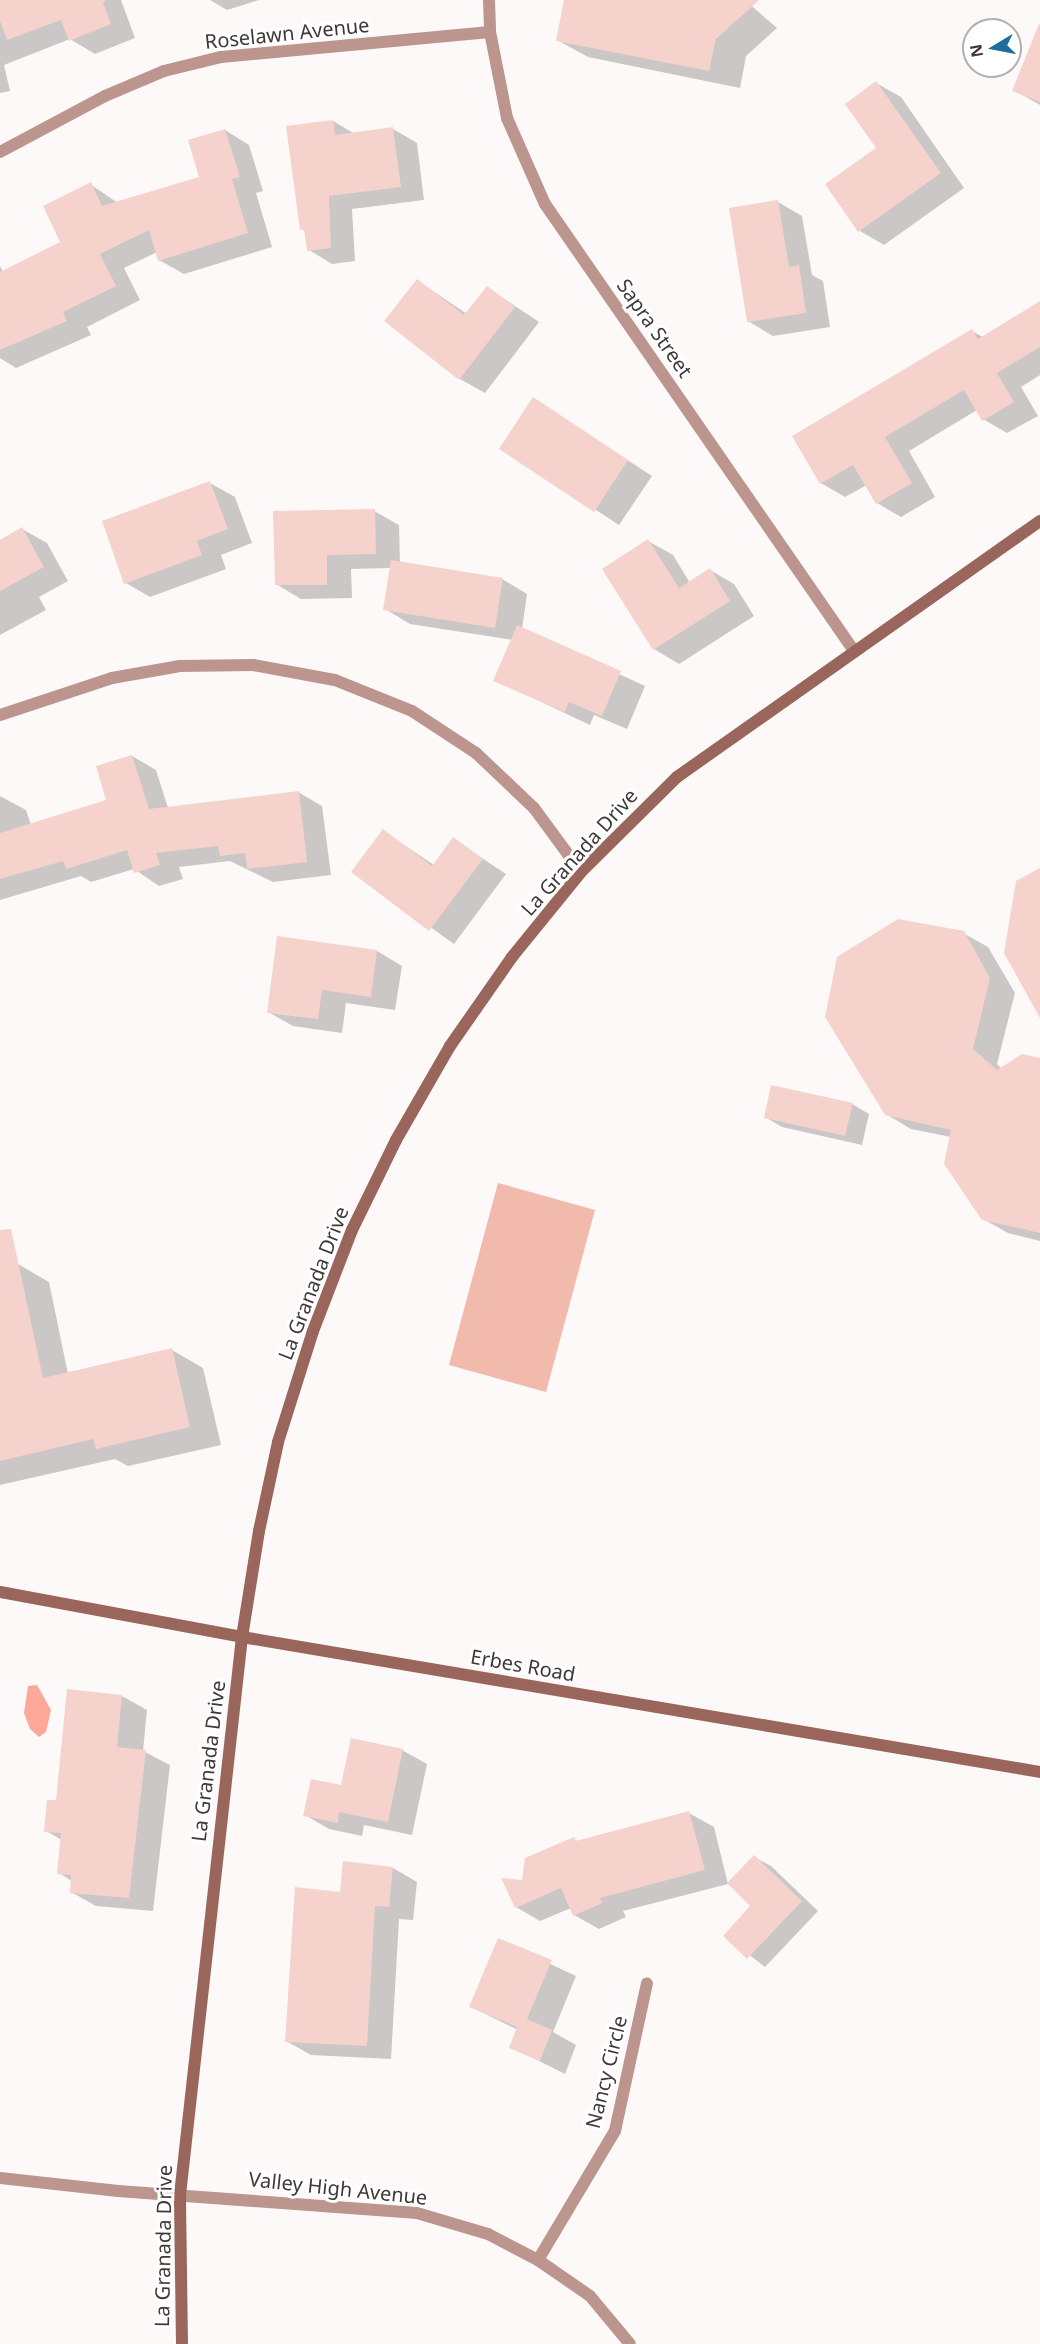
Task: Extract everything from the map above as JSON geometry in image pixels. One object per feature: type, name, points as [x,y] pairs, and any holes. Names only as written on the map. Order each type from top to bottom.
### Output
[{"type":"main road","name":"La Granada Drive","points":[[182,2344],[180,2195],[242,1637],[259,1531],[278,1442],[313,1331],[352,1230],[396,1140],[450,1046],[512,957],[580,872],[677,777],[1040,521]]},
{"type":"main road","name":"Erbes Road","points":[[0,1592],[242,1637],[1040,1772]]},
{"type":"street","name":"Sapra Street","points":[[489,0],[490,32],[507,117],[545,204],[854,651]]},
{"type":"street","name":"Roselawn Avenue","points":[[0,152],[105,96],[164,71],[220,57],[490,32]]},
{"type":"street","points":[[0,715],[112,678],[180,666],[253,665],[334,680],[412,711],[476,753],[534,808],[580,872]]},
{"type":"street","name":"Nancy Circle","points":[[538,2260],[615,2131],[647,1983]]},
{"type":"street","name":"Valley High Avenue","points":[[0,2178],[180,2195],[417,2213],[488,2234],[538,2260],[590,2296],[630,2344]]},
{"type":"shaded area","points":[[498,1183],[595,1210],[546,1392],[449,1365]]},
{"type":"shaded area","points":[[37,1685],[51,1710],[46,1732],[39,1737],[30,1729],[24,1713],[28,1686]]},
{"type":"building","points":[[0,0],[106,0],[103,3],[111,24],[69,41],[61,20],[7,40],[0,21]]},
{"type":"building","points":[[564,0],[759,0],[716,39],[709,71],[556,41]]},
{"type":"building","points":[[1040,24],[1040,102],[1012,91],[1017,78],[1022,78],[1022,66]]},
{"type":"building","points":[[876,81],[941,173],[858,232],[825,184],[876,148],[845,104]]},
{"type":"building","points":[[333,120],[335,135],[393,127],[401,187],[329,196],[331,248],[307,251],[304,229],[300,230],[286,126]]},
{"type":"building","points":[[225,129],[240,177],[232,179],[248,233],[158,261],[149,230],[100,254],[116,286],[63,312],[67,321],[0,350],[0,272],[60,242],[43,206],[91,182],[102,206],[199,177],[188,140]]},
{"type":"building","points":[[778,200],[789,267],[799,265],[806,313],[747,322],[729,208]]},
{"type":"building","points":[[417,279],[464,315],[487,286],[515,307],[459,380],[384,321]]},
{"type":"building","points":[[1040,301],[1040,347],[997,373],[1014,402],[982,421],[964,390],[885,437],[912,483],[876,504],[853,465],[820,484],[792,436],[972,329],[978,339]]},
{"type":"building","points":[[533,397],[628,460],[594,512],[499,449]]},
{"type":"building","points":[[210,481],[228,529],[197,541],[202,555],[124,584],[102,521]]},
{"type":"building","points":[[375,509],[376,554],[327,555],[327,585],[275,585],[273,511]]},
{"type":"building","points":[[22,527],[44,567],[0,591],[0,540]]},
{"type":"building","points":[[648,539],[679,588],[710,568],[730,601],[653,650],[602,569]]},
{"type":"building","points":[[391,560],[503,578],[495,628],[383,610]]},
{"type":"building","points":[[517,625],[621,671],[602,716],[569,702],[565,712],[493,681]]},
{"type":"building","points":[[132,755],[149,809],[299,791],[307,862],[247,869],[245,853],[220,856],[218,846],[156,853],[160,865],[134,873],[127,850],[66,869],[63,861],[0,879],[0,833],[106,800],[96,766]]},
{"type":"building","points":[[383,829],[432,866],[453,837],[483,859],[429,931],[351,872]]},
{"type":"building","points":[[1040,868],[1040,1018],[1004,953],[1016,881]]},
{"type":"building","points":[[898,919],[964,931],[990,978],[973,1049],[997,1070],[1022,1054],[1040,1058],[1040,1233],[982,1220],[944,1164],[951,1130],[885,1115],[825,1017],[837,957]]},
{"type":"building","points":[[277,936],[377,950],[371,997],[322,990],[318,1019],[267,1013]]},
{"type":"building","points":[[771,1085],[853,1103],[845,1136],[764,1118]]},
{"type":"building","points":[[11,1229],[43,1378],[172,1348],[190,1427],[96,1449],[93,1439],[0,1461],[0,1230]]},
{"type":"building","points":[[67,1689],[122,1695],[117,1747],[146,1750],[129,1898],[70,1893],[71,1875],[57,1874],[61,1833],[44,1832],[47,1800],[56,1800]]},
{"type":"building","points":[[351,1738],[403,1749],[388,1822],[339,1812],[338,1823],[303,1816],[311,1779],[341,1785]]},
{"type":"building","points":[[689,1811],[705,1870],[600,1898],[602,1903],[573,1916],[561,1888],[515,1908],[501,1878],[522,1880],[525,1858],[574,1837],[576,1841]]},
{"type":"building","points":[[754,1855],[802,1901],[747,1959],[723,1936],[750,1906],[727,1883]]},
{"type":"building","points":[[343,1861],[393,1867],[389,1907],[375,1906],[367,2046],[285,2042],[295,1887],[340,1892]]},
{"type":"building","points":[[498,1938],[552,1960],[527,2019],[552,2030],[540,2061],[509,2048],[517,2027],[469,2007]]}]
